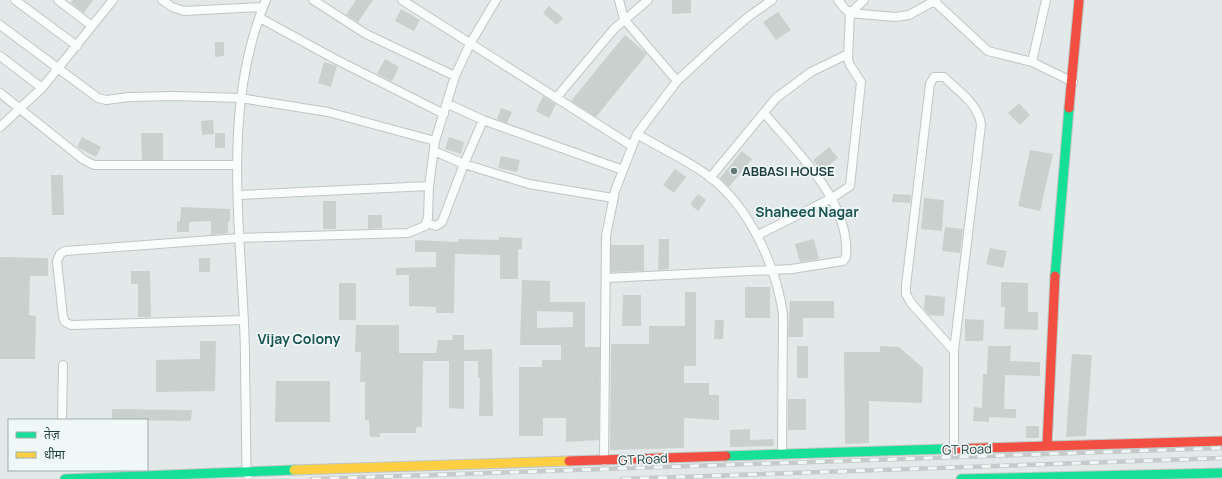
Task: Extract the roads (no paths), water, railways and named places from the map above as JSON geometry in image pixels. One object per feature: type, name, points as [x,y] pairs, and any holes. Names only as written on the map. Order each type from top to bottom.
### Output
[{"type":"main road","points":[[1047,446],[1050,348],[1061,192],[1073,82],[1079,0]]},
{"type":"main road","name":"GT Road","points":[[65,479],[248,476],[340,468],[1222,441]]},
{"type":"main road","points":[[960,479],[1222,473]]},
{"type":"street","points":[[16,0],[77,46]]},
{"type":"street","points":[[58,0],[92,26]]},
{"type":"street","points":[[162,0],[172,7],[184,11],[264,4],[247,58],[240,98],[237,165],[239,238],[244,320],[248,476]]},
{"type":"street","points":[[313,0],[366,34],[455,76]]},
{"type":"street","points":[[402,0],[632,146]]},
{"type":"street","points":[[244,320],[71,325],[65,322],[63,317],[57,261],[60,254],[65,251],[239,238],[408,233],[419,230],[425,226],[428,218],[429,186],[435,141],[448,104],[455,76],[470,44],[496,0]]},
{"type":"street","points":[[619,0],[624,19],[677,81]]},
{"type":"street","points":[[556,98],[614,29],[648,0]]},
{"type":"street","points":[[604,461],[606,236],[613,198],[636,134],[677,81],[748,17],[772,0]]},
{"type":"street","points":[[838,0],[850,13],[895,17],[909,15],[935,1],[988,51],[1032,62],[1073,82]]},
{"type":"street","points":[[758,235],[832,198],[850,186],[861,82],[850,65],[848,54],[850,13],[864,0]]},
{"type":"street","points":[[1032,62],[1046,0]]},
{"type":"street","points":[[0,127],[42,88],[59,69],[110,1]]},
{"type":"street","points":[[260,18],[333,58],[444,114]]},
{"type":"street","points":[[0,25],[98,98],[106,100],[129,97],[175,96],[240,98],[328,112],[435,141]]},
{"type":"street","points":[[710,178],[776,98],[811,72],[848,54]]},
{"type":"street","points":[[0,56],[42,88]]},
{"type":"street","points":[[954,351],[911,303],[906,294],[930,84],[934,77],[939,76],[944,78],[974,105],[979,112],[981,125],[954,351],[954,449]]},
{"type":"street","points":[[0,93],[84,160],[94,165],[237,165]]},
{"type":"street","points":[[448,104],[483,120],[623,170]]},
{"type":"street","points":[[606,278],[771,270],[843,261],[846,257],[847,250],[840,215],[832,198],[806,161],[764,113]]},
{"type":"street","points":[[426,223],[436,226],[442,222],[464,164],[483,120]]},
{"type":"street","points":[[636,134],[710,178],[733,200],[749,220],[758,235],[782,302],[782,454]]},
{"type":"street","points":[[434,152],[464,164],[529,184],[613,198]]},
{"type":"street","points":[[238,194],[429,186]]},
{"type":"street","points":[[62,419],[63,365]]},
{"type":"railway","points":[[312,479],[1222,448]]},
{"type":"railway","points":[[622,479],[1222,458]]},
{"type":"place","name":"ABBASI HOUSE","points":[[734,171]]},
{"type":"district","name":"Shaheed Nagar","points":[[807,212]]},
{"type":"district","name":"Vijay Colony","points":[[299,339]]}]
